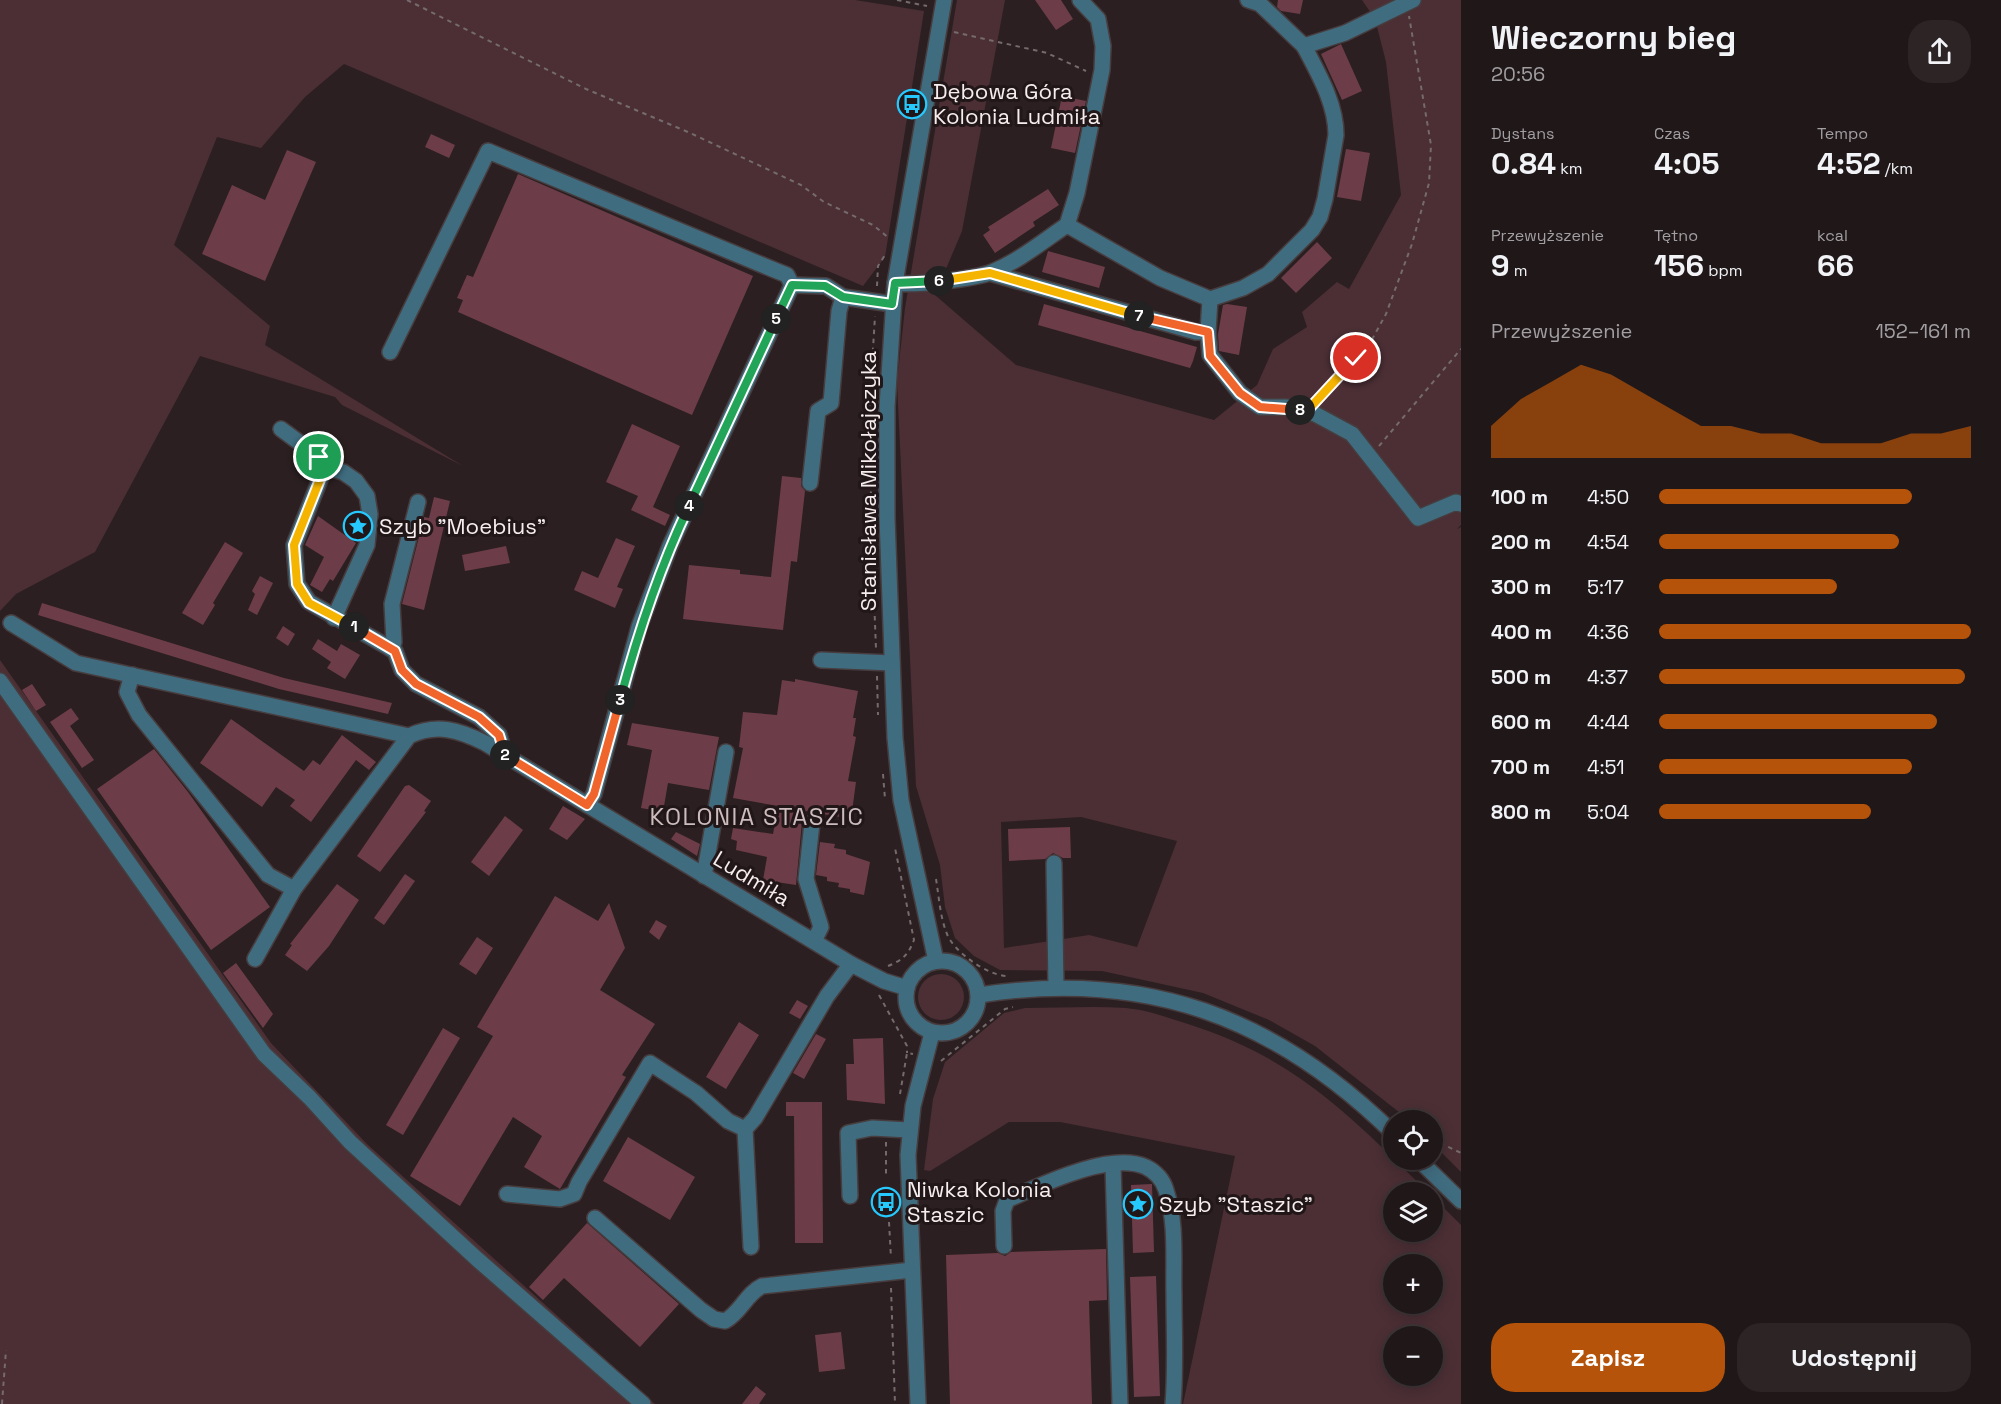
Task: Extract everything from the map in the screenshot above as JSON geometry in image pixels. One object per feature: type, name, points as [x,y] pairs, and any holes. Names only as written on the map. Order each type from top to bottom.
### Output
[{"type":"street","points":[[895,283],[933,282],[990,273],[1008,264],[1067,225],[1077,193],[1101,78],[1103,46],[1098,19],[1080,0]]},
{"type":"street","points":[[1067,225],[1160,278],[1210,299],[1243,288],[1268,274],[1312,230],[1320,217],[1336,135],[1336,121],[1331,102],[1304,46],[1260,4],[1248,0]]},
{"type":"street","points":[[1304,46],[1345,33],[1409,2]]},
{"type":"street","name":"Stanisława Mikołajczyka","points":[[936,962],[901,800],[895,738],[886,407],[892,304],[939,4]]},
{"type":"street","points":[[390,352],[488,151],[772,268],[787,275],[792,285]]},
{"type":"street","points":[[990,273],[1174,326],[1208,332]]},
{"type":"street","points":[[792,285],[825,286],[843,297],[892,304]]},
{"type":"street","points":[[587,805],[594,794],[639,627],[670,546],[792,285]]},
{"type":"street","points":[[810,483],[818,411],[831,403],[843,297]]},
{"type":"street","points":[[1210,299],[1208,332],[1210,356],[1240,393],[1260,407],[1287,407],[1306,412],[1352,434],[1371,455],[1418,518],[1456,502],[1461,504]]},
{"type":"street","points":[[281,429],[319,457],[321,477],[294,545],[297,584],[309,603],[395,651],[402,670],[416,684],[479,717],[499,735],[505,755]]},
{"type":"street","points":[[320,466],[343,471],[356,481],[367,496],[370,514],[367,546],[334,618]]},
{"type":"street","points":[[391,649],[394,642],[393,604],[418,502]]},
{"type":"street","points":[[11,623],[76,663],[409,736],[294,890],[255,959]]},
{"type":"street","points":[[821,660],[892,663]]},
{"type":"street","points":[[132,675],[127,692],[139,715],[268,875],[294,890]]},
{"type":"street","points":[[0,681],[264,1054],[310,1098],[350,1142],[477,1259],[643,1404]]},
{"type":"street","name":"Ludmiła","points":[[409,736],[425,729],[446,728],[485,743],[851,964],[886,973],[907,988]]},
{"type":"street","points":[[704,876],[726,752]]},
{"type":"street","points":[[812,823],[806,879],[821,927],[814,941]]},
{"type":"street","points":[[1054,863],[1056,988]]},
{"type":"street","points":[[948,961],[969,973],[979,995],[977,1009],[970,1021],[959,1030],[946,1034],[932,1033],[913,1020],[908,1010],[907,988],[913,975],[923,966],[936,962],[948,961]]},
{"type":"street","points":[[751,1247],[745,1129],[755,1118],[827,996],[851,964]]},
{"type":"street","points":[[979,995],[1056,988],[1125,992],[1167,1000],[1237,1023],[1309,1062],[1364,1106],[1383,1131]]},
{"type":"street","points":[[918,1404],[909,1130],[932,1033]]},
{"type":"street","points":[[507,1194],[560,1199],[574,1194],[650,1063],[674,1076],[728,1121],[745,1129]]},
{"type":"street","points":[[850,1196],[848,1133],[872,1128],[909,1130]]},
{"type":"street","points":[[1113,1165],[1120,1404]]},
{"type":"street","points":[[1004,1246],[1003,1210],[1008,1200],[1064,1174],[1113,1165],[1144,1166],[1157,1173],[1166,1190],[1173,1230],[1173,1404]]},
{"type":"street","points":[[1429,1170],[1461,1201]]},
{"type":"street","points":[[595,1218],[701,1310],[714,1319],[725,1322],[734,1316],[754,1290],[762,1286],[912,1270]]},
{"type":"path","points":[[407,0],[586,90],[688,132],[801,185],[824,202],[873,225],[893,242]]},
{"type":"path","points":[[897,0],[939,4]]},
{"type":"path","points":[[1306,412],[1370,344],[1386,314],[1412,244],[1429,183],[1431,145],[1409,2]]},
{"type":"path","points":[[951,31],[1047,53],[1101,78]]},
{"type":"path","points":[[1371,455],[1461,349]]},
{"type":"path","points":[[936,879],[947,936],[969,960],[1003,976]]},
{"type":"path","points":[[886,973],[877,993],[907,1046],[907,1053]]},
{"type":"path","points":[[941,1061],[1005,1009],[1020,1005]]},
{"type":"path","points":[[1443,1144],[1461,1153]]},
{"type":"path","points":[[890,1222],[895,1404]]},
{"type":"path","points":[[2,1404],[6,1350]]},
{"type":"shaded area","points":[[0,0],[855,0],[924,11],[885,257],[863,286],[344,64],[305,97],[261,148],[217,137],[174,245],[270,326],[265,345],[463,466],[342,405],[335,397],[200,356],[95,552],[16,594],[0,611]]},
{"type":"shaded area","points":[[957,0],[1005,0],[962,231],[935,295],[1016,365],[1214,420],[1257,385],[1273,349],[1307,327],[1302,312],[1337,282],[1349,289],[1401,195],[1386,62],[1375,19],[1362,0],[1461,0],[1461,525],[1457,529],[1461,527],[1461,1172],[1443,1154],[1443,1110],[1396,1110],[1315,1046],[1269,1020],[1203,993],[1102,971],[1000,970],[974,956],[955,938],[945,907],[940,865],[916,786],[897,382],[905,308]],"holes":[[[1081,817],[1177,841],[1137,947],[1089,935],[1004,948],[1001,822]]]},
{"type":"shaded area","points":[[0,660],[271,1043],[367,1144],[655,1404],[0,1404]]},
{"type":"shaded area","points":[[941,974],[957,981],[964,997],[957,1013],[941,1020],[925,1013],[918,997],[925,981]]},
{"type":"shaded area","points":[[1101,1007],[1134,1009],[1188,1024],[1226,1038],[1291,1072],[1347,1115],[1383,1149],[1383,1170],[1405,1170],[1418,1182],[1383,1182],[1383,1242],[1443,1242],[1443,1207],[1461,1225],[1461,1404],[1183,1404],[1235,1156],[1060,1122],[1009,1122],[930,1171],[924,1170],[933,1099],[945,1062],[1004,1013],[1025,1008]]},
{"type":"building","points":[[1035,0],[1061,0],[1073,19],[1056,30]]},
{"type":"building","points":[[1278,0],[1303,0],[1300,14],[1281,11],[1277,7]]},
{"type":"building","points":[[1341,44],[1362,91],[1342,100],[1321,54]]},
{"type":"building","points":[[1062,96],[1086,101],[1075,153],[1051,148]]},
{"type":"building","points":[[431,134],[455,145],[449,158],[425,147]]},
{"type":"building","points":[[1346,149],[1370,153],[1361,201],[1337,197]]},
{"type":"building","points":[[287,150],[316,162],[265,281],[202,254],[232,185],[265,200]]},
{"type":"building","points":[[518,174],[753,276],[692,415],[458,312],[463,300],[457,298],[467,275],[473,277]]},
{"type":"building","points":[[1048,189],[1059,205],[1033,222],[1035,226],[995,253],[983,235],[990,230],[988,227]]},
{"type":"building","points":[[1317,242],[1332,258],[1296,293],[1281,278]]},
{"type":"building","points":[[1048,251],[1105,267],[1099,288],[1042,272]]},
{"type":"building","points":[[1044,304],[1197,347],[1193,361],[1190,368],[1038,325]]},
{"type":"building","points":[[1223,305],[1247,307],[1239,355],[1219,351],[1218,334]]},
{"type":"building","points":[[632,424],[680,446],[653,507],[670,515],[665,526],[631,510],[638,496],[606,482]]},
{"type":"building","points":[[782,476],[801,478],[801,486],[805,491],[797,562],[791,561],[783,630],[683,619],[689,565],[740,570],[740,574],[771,577]]},
{"type":"building","points":[[434,497],[450,501],[424,610],[402,604],[424,517],[429,518]]},
{"type":"building","points":[[318,516],[356,543],[333,581],[330,579],[322,592],[310,585],[324,557],[305,545]]},
{"type":"building","points":[[616,538],[635,546],[617,587],[623,589],[615,608],[574,590],[582,571],[598,578]]},
{"type":"building","points":[[225,542],[243,553],[213,603],[215,605],[203,625],[182,613]]},
{"type":"building","points":[[506,546],[510,563],[465,571],[462,555]]},
{"type":"building","points":[[260,576],[273,583],[257,615],[248,610],[255,594],[252,591]]},
{"type":"building","points":[[42,603],[284,678],[392,703],[388,714],[279,689],[38,615]]},
{"type":"building","points":[[283,626],[295,634],[288,646],[276,638]]},
{"type":"building","points":[[318,639],[337,651],[341,644],[360,655],[345,679],[327,668],[331,662],[312,649]]},
{"type":"building","points":[[795,679],[858,691],[853,718],[856,718],[853,736],[856,737],[848,781],[856,782],[851,819],[806,811],[802,822],[796,885],[763,880],[767,857],[736,850],[737,841],[731,839],[733,828],[773,834],[778,806],[733,798],[743,748],[739,747],[743,712],[777,715],[782,680],[795,682]]},
{"type":"building","points":[[32,684],[46,705],[36,711],[22,690]]},
{"type":"building","points":[[71,708],[79,719],[70,726],[94,760],[82,768],[50,722]]},
{"type":"building","points":[[231,719],[304,771],[313,760],[320,765],[342,735],[376,762],[369,770],[356,760],[311,822],[290,806],[295,800],[276,787],[262,807],[200,763]]},
{"type":"building","points":[[632,723],[719,737],[709,790],[668,783],[663,812],[641,808],[652,750],[627,745]]},
{"type":"building","points":[[154,749],[188,792],[270,907],[211,950],[97,789]]},
{"type":"building","points":[[409,785],[431,801],[424,811],[426,812],[380,872],[357,856],[405,786]]},
{"type":"building","points":[[563,806],[585,819],[567,840],[549,829]]},
{"type":"building","points":[[505,816],[523,830],[489,876],[471,862]]},
{"type":"building","points":[[1070,827],[1071,858],[1063,858],[1053,853],[1045,859],[1009,861],[1008,829]]},
{"type":"building","points":[[676,832],[700,844],[697,856],[671,839]]},
{"type":"building","points":[[820,842],[835,844],[834,848],[846,850],[846,854],[870,862],[864,895],[838,887],[839,883],[827,881],[827,877],[816,875]]},
{"type":"building","points":[[405,874],[415,881],[384,925],[374,918]]},
{"type":"building","points":[[337,884],[359,900],[329,946],[307,971],[285,955],[292,945],[290,944]]},
{"type":"building","points":[[555,896],[598,921],[609,903],[625,948],[600,990],[655,1024],[622,1075],[626,1077],[560,1189],[524,1167],[542,1136],[513,1117],[460,1206],[410,1176],[493,1036],[477,1027]]},
{"type":"building","points":[[656,920],[667,926],[659,940],[649,932]]},
{"type":"building","points":[[477,937],[493,948],[476,975],[459,964]]},
{"type":"building","points":[[236,963],[273,1014],[263,1028],[223,973]]},
{"type":"building","points":[[797,1000],[808,1006],[800,1019],[789,1013]]},
{"type":"building","points":[[739,1022],[759,1035],[726,1089],[706,1077]]},
{"type":"building","points":[[443,1028],[460,1038],[403,1135],[386,1125]]},
{"type":"building","points":[[816,1034],[826,1039],[804,1079],[793,1073]]},
{"type":"building","points":[[883,1038],[885,1104],[847,1100],[846,1064],[854,1064],[853,1039]]},
{"type":"building","points":[[786,1102],[822,1102],[823,1243],[795,1243],[794,1116],[786,1116]]},
{"type":"building","points":[[628,1137],[695,1177],[670,1220],[603,1181]]},
{"type":"building","points":[[1152,1184],[1154,1252],[1133,1253],[1131,1185]]},
{"type":"building","points":[[587,1223],[679,1304],[640,1347],[564,1278],[543,1300],[529,1287]]},
{"type":"building","points":[[1106,1249],[1107,1300],[1089,1301],[1092,1404],[950,1404],[946,1255],[998,1253],[1005,1256],[1011,1252]]},
{"type":"building","points":[[1156,1276],[1160,1396],[1134,1397],[1130,1277]]},
{"type":"building","points":[[841,1332],[845,1369],[819,1372],[815,1335]]},
{"type":"building","points":[[756,1386],[766,1394],[759,1404],[742,1404]]},
{"type":"place","name":"Dębowa Góra Kolonia Ludmiła","points":[[912,104]]},
{"type":"place","name":"Szyb \"Moebius\"","points":[[358,526]]},
{"type":"place","name":"Niwka Kolonia Staszic","points":[[886,1202]]},
{"type":"place","name":"Szyb \"Staszic\"","points":[[1138,1204]]},
{"type":"district","name":"KOLONIA STASZIC","points":[[757,817]]},
{"type":"route","points":[[319,457],[321,477],[294,545],[297,584],[309,603],[395,651],[402,670],[416,684],[479,717],[499,735],[505,755],[587,805],[594,794],[639,627],[670,546],[792,285],[825,286],[843,297],[892,304],[895,283],[905,285],[990,273],[1196,332],[1208,332],[1210,356],[1240,393],[1260,407],[1287,407],[1306,412],[1356,358]]}]
